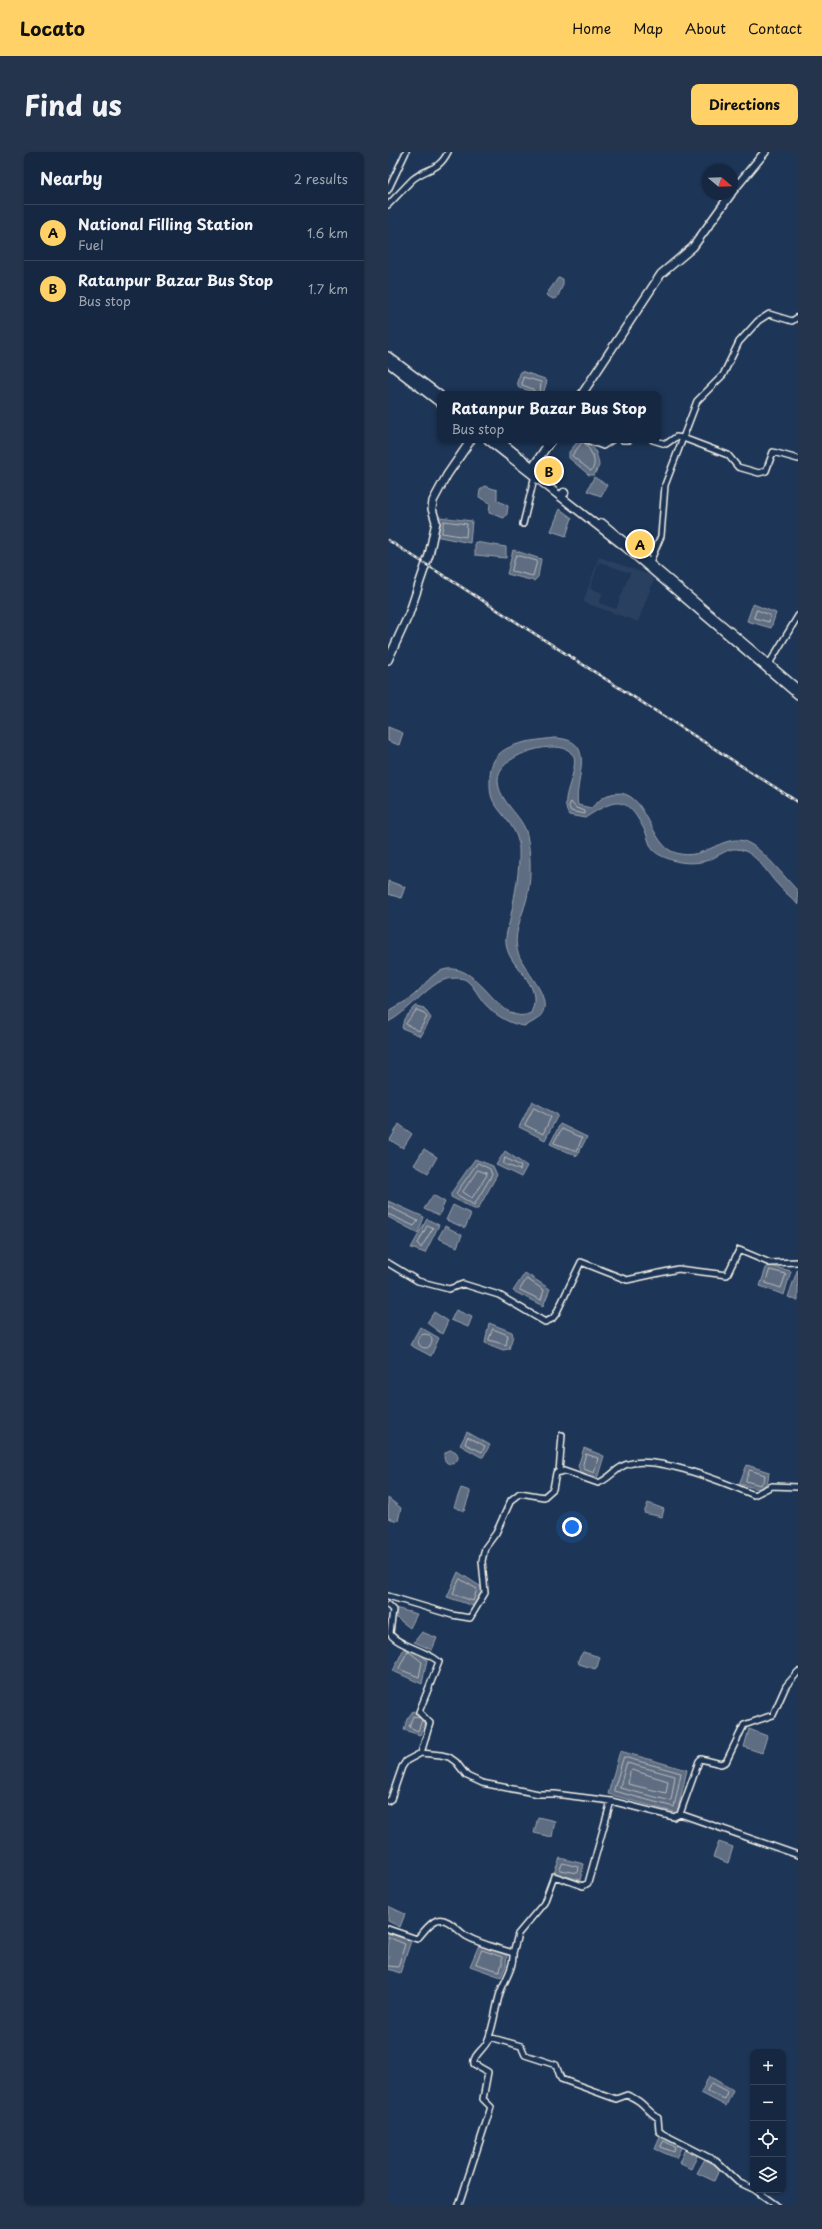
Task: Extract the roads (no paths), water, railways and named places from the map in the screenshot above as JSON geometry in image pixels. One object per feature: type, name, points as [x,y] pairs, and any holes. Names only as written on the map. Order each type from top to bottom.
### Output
[{"type":"main road","points":[[738,185],[765,152]]},
{"type":"main road","points":[[584,391],[661,274],[693,247],[726,200]]},
{"type":"main road","points":[[388,356],[437,393]]},
{"type":"main road","points":[[388,363],[437,401]]},
{"type":"main road","points":[[388,660],[409,614],[428,559],[436,522],[432,509],[433,501],[447,475],[469,443]]},
{"type":"main road","points":[[493,443],[520,460]]},
{"type":"main road","points":[[502,443],[520,460],[625,547],[798,695]]},
{"type":"main road","points":[[534,471],[549,443]]},
{"type":"main road","points":[[562,494],[650,562],[798,689]]},
{"type":"street","points":[[388,190],[406,152]]},
{"type":"street","points":[[388,205],[412,180],[422,173],[441,164],[448,152]]},
{"type":"street","points":[[650,562],[661,536],[665,485],[697,401],[723,375],[739,342],[758,321],[769,314],[792,321],[798,317]]},
{"type":"street","points":[[661,442],[666,444],[676,437],[683,438],[728,455],[738,467],[759,474],[766,471],[773,452],[798,459]]},
{"type":"street","points":[[595,443],[603,446],[608,443]]},
{"type":"street","points":[[523,524],[534,471]]},
{"type":"street","points":[[769,664],[798,616]]},
{"type":"street","points":[[388,1263],[418,1281],[449,1289],[463,1284],[499,1295],[545,1322],[552,1319],[556,1314],[581,1262],[628,1280],[678,1269],[727,1275],[739,1250],[770,1263],[798,1262]]},
{"type":"street","points":[[388,1596],[452,1615],[470,1618],[485,1593],[482,1561],[485,1548],[496,1534],[511,1500],[520,1493],[540,1497],[546,1495],[553,1489],[556,1473],[559,1472],[562,1435]]},
{"type":"street","points":[[559,1472],[564,1471],[598,1483],[620,1467],[634,1462],[662,1465],[720,1481],[754,1495],[772,1486],[798,1487]]},
{"type":"street","points":[[388,1605],[393,1610],[390,1633],[393,1638],[407,1643],[440,1662],[419,1712],[430,1723],[421,1752]]},
{"type":"street","points":[[388,1801],[391,1799],[406,1761],[421,1752],[441,1754],[449,1757],[456,1762],[467,1776],[482,1783],[540,1794],[555,1794],[611,1801],[667,1817],[674,1817],[680,1814],[699,1760],[705,1759],[721,1764],[726,1762],[744,1725],[773,1715],[784,1690],[798,1672]]},
{"type":"street","points":[[459,2205],[491,2110],[490,2105],[483,2099],[488,2072],[474,2064],[473,2061],[474,2057],[482,2051],[489,2037],[500,1993],[511,1970],[513,1953],[518,1934],[544,1903],[554,1876],[583,1886],[588,1883],[611,1801]]},
{"type":"street","points":[[680,1814],[798,1854]]},
{"type":"street","points":[[388,1929],[417,1939],[433,1922],[440,1920],[452,1924],[466,1936],[513,1953]]},
{"type":"street","points":[[489,2037],[521,2046],[525,2055],[556,2064],[561,2079],[616,2099],[627,2095],[642,2102],[648,2111],[658,2118],[659,2130],[662,2134],[716,2161],[738,2182],[750,2188]]},
{"type":"street","points":[[758,2193],[776,2205]]},
{"type":"water","points":[[558,278],[563,279],[563,285],[557,298],[553,299],[546,295]]},
{"type":"water","points":[[521,371],[547,381],[544,391],[531,391],[519,388],[517,382]]},
{"type":"water","points":[[576,443],[588,443],[591,445],[596,452],[599,466],[594,475],[589,475],[569,458],[569,452]]},
{"type":"water","points":[[594,477],[607,485],[601,496],[587,491]]},
{"type":"water","points":[[485,486],[497,490],[497,500],[508,506],[507,514],[504,518],[489,513],[490,503],[479,497],[480,490]]},
{"type":"water","points":[[560,509],[572,518],[566,536],[551,531]]},
{"type":"water","points":[[439,517],[472,521],[470,543],[435,536]]},
{"type":"water","points":[[475,542],[506,547],[506,558],[475,555]]},
{"type":"water","points":[[513,550],[541,559],[538,577],[534,581],[507,574]]},
{"type":"water","points":[[753,604],[776,613],[771,628],[747,621]]},
{"type":"water","points":[[388,727],[403,733],[399,745],[388,741]]},
{"type":"water","points":[[554,738],[568,740],[576,746],[580,753],[581,763],[577,795],[578,805],[591,808],[606,796],[620,793],[630,797],[638,804],[645,814],[663,845],[671,851],[682,854],[701,852],[735,840],[744,841],[751,844],[772,863],[798,891],[798,905],[779,886],[759,862],[747,852],[733,849],[702,862],[687,863],[677,861],[662,856],[654,851],[638,819],[626,805],[620,803],[605,806],[585,818],[569,815],[566,809],[566,802],[573,771],[574,756],[568,750],[560,747],[549,747],[526,752],[515,757],[506,764],[500,771],[498,780],[502,795],[521,821],[527,835],[530,857],[529,886],[527,900],[518,928],[516,942],[521,959],[540,990],[544,1001],[543,1010],[537,1019],[524,1026],[518,1025],[503,1018],[489,1008],[466,980],[461,978],[452,978],[444,980],[431,987],[403,1012],[388,1022],[388,1011],[411,997],[437,973],[447,969],[459,970],[471,976],[500,1005],[510,1012],[520,1015],[531,1013],[534,1002],[533,992],[530,984],[512,960],[506,942],[518,874],[518,842],[514,830],[492,799],[490,787],[491,768],[495,759],[510,747],[520,743]]},
{"type":"water","points":[[388,881],[405,887],[401,898],[388,894]]},
{"type":"water","points":[[416,1006],[424,1008],[431,1018],[421,1036],[402,1028],[404,1019]]},
{"type":"water","points":[[532,1101],[558,1115],[545,1140],[519,1127]]},
{"type":"water","points":[[399,1124],[412,1134],[403,1148],[390,1140]]},
{"type":"water","points":[[560,1124],[587,1137],[577,1156],[550,1144]]},
{"type":"water","points":[[424,1149],[437,1157],[428,1173],[414,1165]]},
{"type":"water","points":[[505,1151],[527,1166],[521,1177],[496,1165]]},
{"type":"water","points":[[475,1159],[493,1166],[497,1175],[478,1209],[474,1209],[451,1197],[451,1193]]},
{"type":"water","points":[[433,1195],[445,1202],[439,1216],[424,1209]]},
{"type":"water","points":[[388,1201],[424,1217],[418,1233],[388,1217]]},
{"type":"water","points":[[453,1205],[471,1214],[465,1228],[446,1220]]},
{"type":"water","points":[[427,1219],[439,1225],[425,1253],[411,1248]]},
{"type":"water","points":[[445,1226],[462,1235],[457,1247],[438,1238]]},
{"type":"water","points":[[767,1265],[791,1271],[784,1295],[760,1286]]},
{"type":"water","points":[[798,1268],[798,1301],[788,1297]]},
{"type":"water","points":[[525,1273],[550,1289],[543,1306],[513,1291]]},
{"type":"water","points":[[456,1310],[472,1317],[468,1327],[451,1320]]},
{"type":"water","points":[[434,1312],[448,1321],[442,1334],[427,1323]]},
{"type":"water","points":[[489,1323],[512,1332],[513,1336],[509,1349],[503,1350],[485,1343]]},
{"type":"water","points":[[420,1327],[439,1338],[431,1356],[410,1345]]},
{"type":"water","points":[[467,1432],[490,1445],[483,1457],[460,1445]]},
{"type":"water","points":[[584,1448],[604,1456],[597,1479],[581,1473],[578,1466]]},
{"type":"water","points":[[448,1450],[454,1450],[458,1454],[458,1460],[454,1464],[448,1464],[444,1460],[444,1454]]},
{"type":"water","points":[[747,1465],[769,1472],[768,1481],[762,1490],[739,1484]]},
{"type":"water","points":[[461,1488],[470,1491],[464,1511],[454,1507]]},
{"type":"water","points":[[388,1498],[401,1508],[398,1521],[388,1518]]},
{"type":"water","points":[[648,1503],[664,1509],[662,1517],[644,1513]]},
{"type":"water","points":[[458,1572],[483,1588],[476,1607],[447,1597]]},
{"type":"water","points":[[395,1608],[417,1614],[410,1628],[393,1615]]},
{"type":"water","points":[[422,1632],[437,1638],[432,1650],[414,1642]]},
{"type":"water","points":[[406,1644],[427,1660],[422,1684],[393,1671]]},
{"type":"water","points":[[583,1652],[600,1657],[595,1669],[579,1664],[578,1660]]},
{"type":"water","points":[[413,1711],[427,1719],[420,1735],[404,1730],[407,1719]]},
{"type":"water","points":[[749,1729],[767,1736],[762,1753],[744,1747]]},
{"type":"water","points":[[620,1751],[687,1770],[677,1813],[608,1794]]},
{"type":"water","points":[[538,1817],[555,1821],[552,1837],[534,1833]]},
{"type":"water","points":[[719,1842],[733,1847],[728,1863],[713,1857]]},
{"type":"water","points":[[560,1858],[584,1864],[580,1880],[554,1873]]},
{"type":"water","points":[[388,1906],[405,1914],[400,1927],[388,1921]]},
{"type":"water","points":[[388,1933],[411,1941],[400,1973],[388,1969]]},
{"type":"water","points":[[479,1945],[507,1954],[506,1966],[501,1977],[470,1966]]},
{"type":"water","points":[[709,2076],[733,2090],[726,2106],[701,2093]]},
{"type":"water","points":[[661,2135],[682,2146],[676,2158],[655,2149]]},
{"type":"water","points":[[685,2149],[698,2154],[691,2169],[679,2163]]},
{"type":"water","points":[[706,2157],[721,2166],[714,2181],[697,2173]]},
{"type":"railway","points":[[388,540],[798,802]]},
{"type":"place","name":"Ratanpur Bazar Bus Stop","points":[[549,471]]},
{"type":"place","name":"National Filling Station","points":[[640,544]]}]
